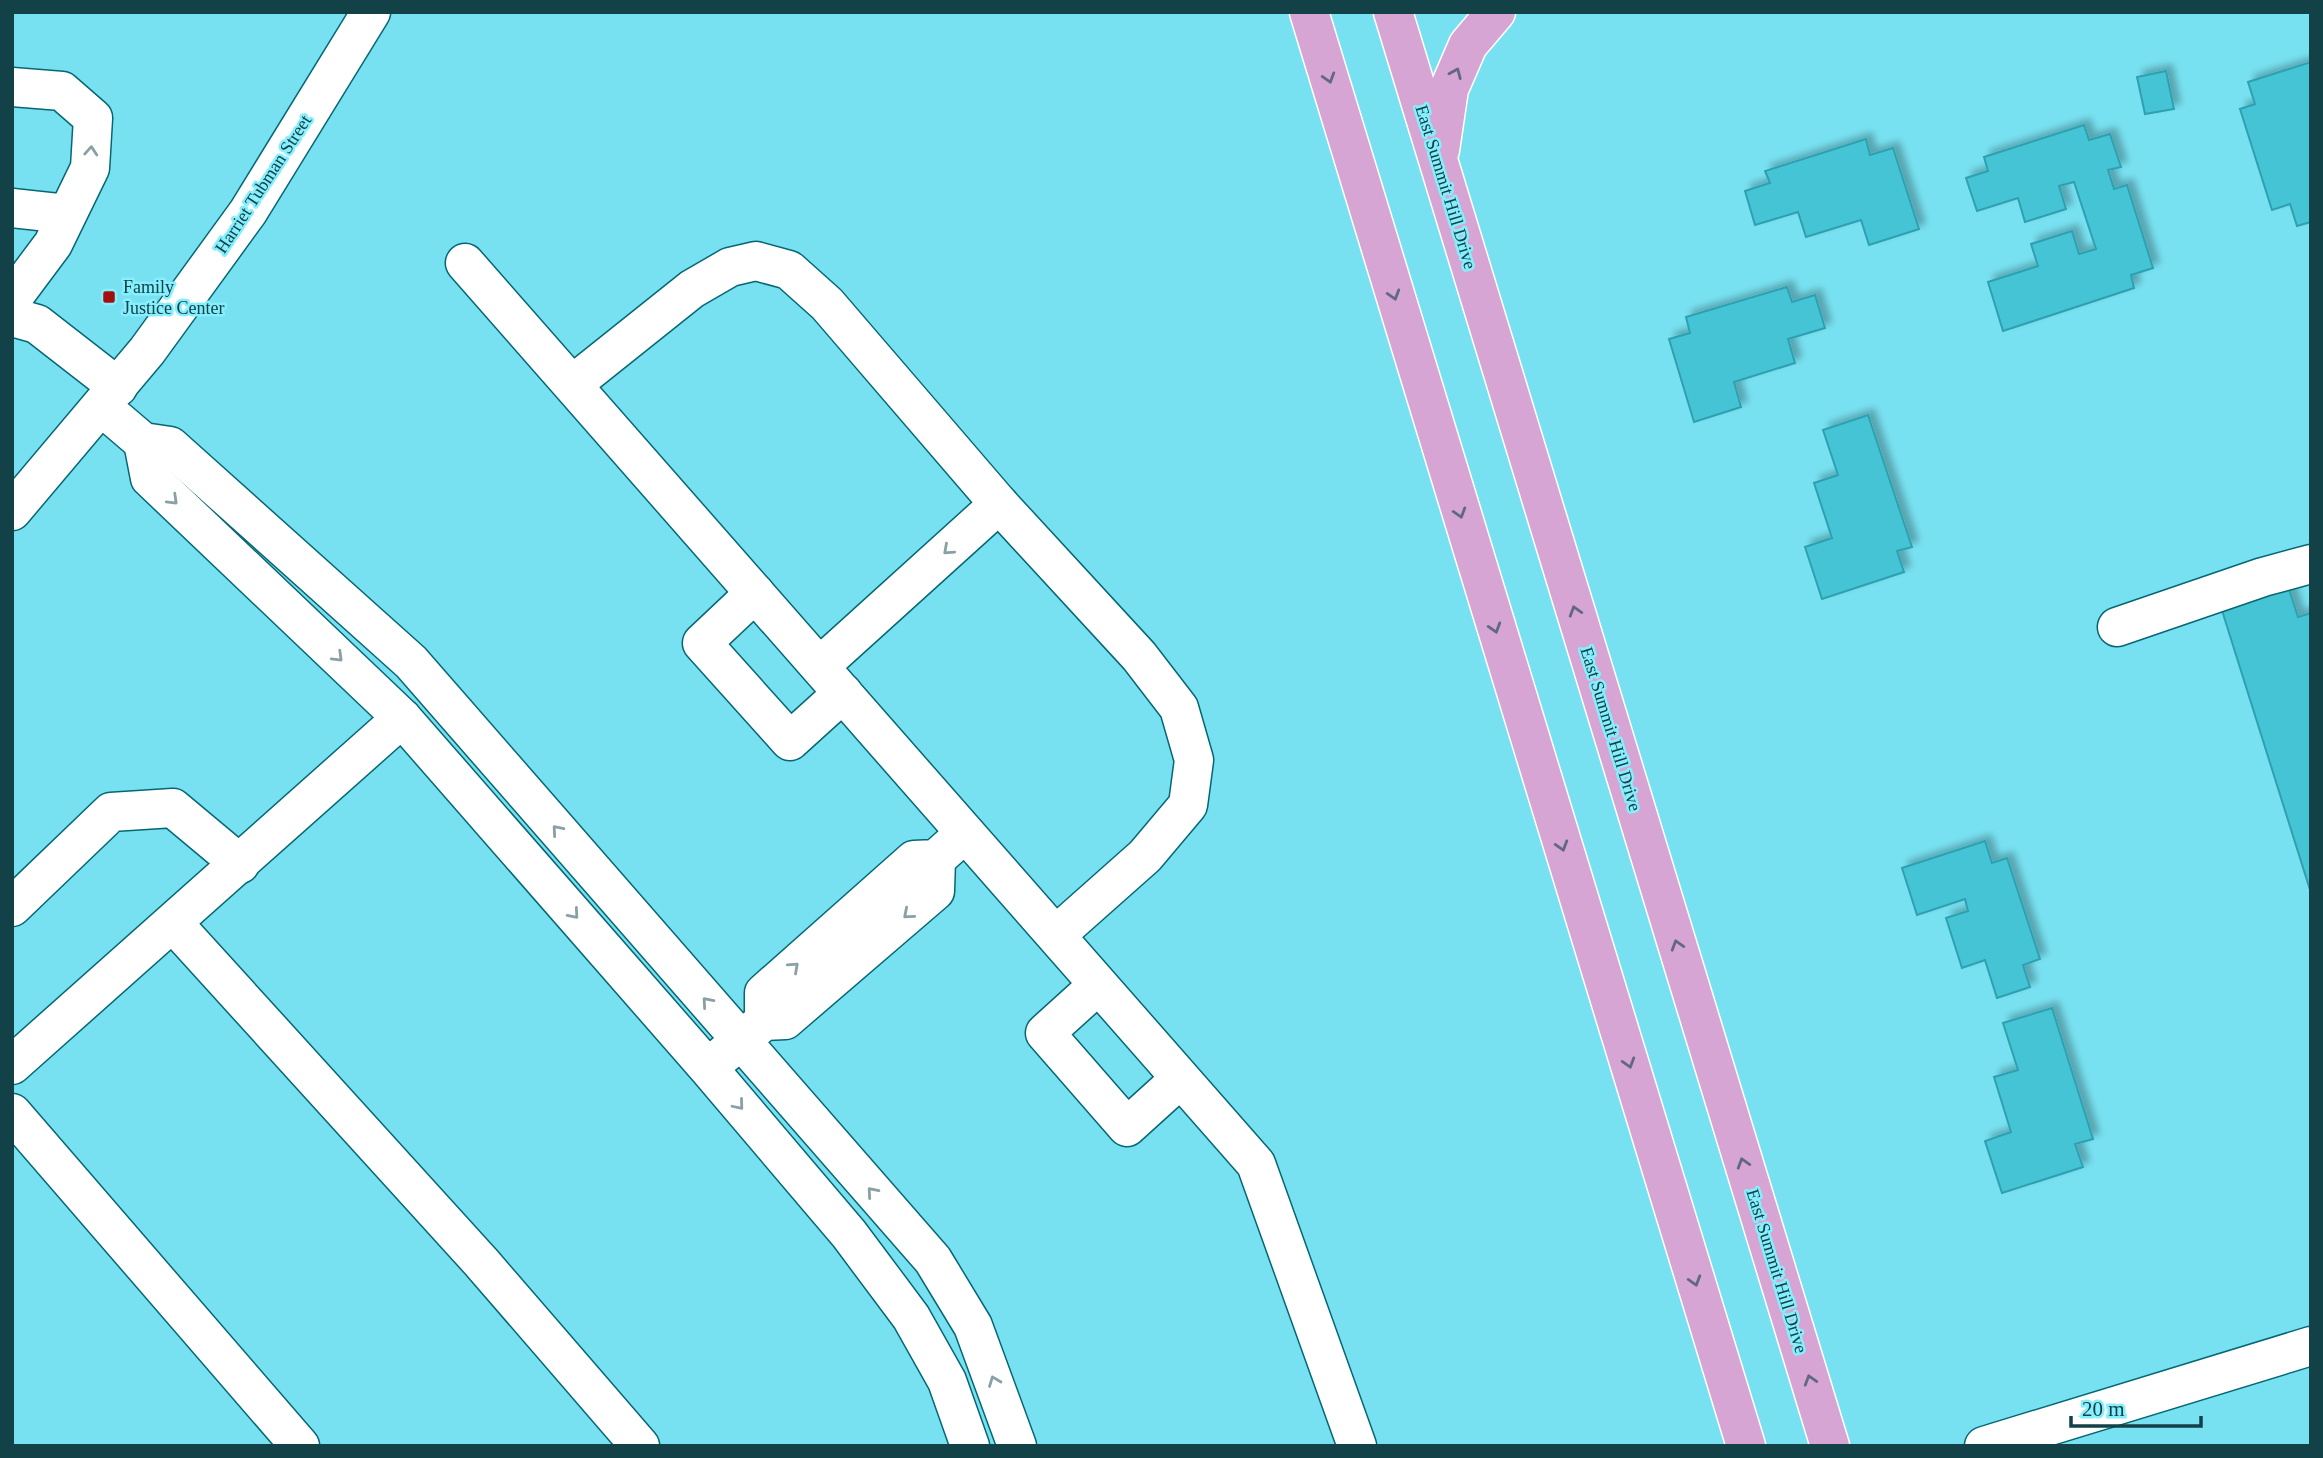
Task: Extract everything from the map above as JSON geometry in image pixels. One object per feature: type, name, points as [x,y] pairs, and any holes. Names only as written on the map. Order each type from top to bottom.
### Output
[{"type":"main road","points":[[1309,12],[1745,1446]]},
{"type":"main road","name":"East Summit Hill Drive","points":[[1393,12],[1830,1446]]},
{"type":"main road","points":[[1438,163],[1449,89],[1468,45],[1496,12]]},
{"type":"street","name":"Harriet Tubman Street","points":[[12,511],[110,397],[248,212],[371,12]]},
{"type":"street","points":[[12,88],[62,91],[93,118],[90,168],[53,244],[12,299]]},
{"type":"street","points":[[12,208],[67,214]]},
{"type":"street","points":[[573,384],[692,289],[730,267],[755,261],[789,270],[827,304],[999,505],[1139,656],[1179,708],[1194,760],[1188,805],[1144,856],[1056,935]]},
{"type":"street","points":[[465,263],[1256,1164],[1357,1446]]},
{"type":"street","points":[[12,317],[37,324],[110,397],[143,442],[150,478],[402,718],[708,1068],[849,1234],[911,1317],[947,1381],[970,1446]]},
{"type":"street","points":[[143,442],[170,446],[411,662],[752,1031],[933,1261],[973,1326],[1017,1446]]},
{"type":"street","points":[[755,593],[702,643],[790,741],[832,679],[999,505]]},
{"type":"street","points":[[2117,627],[2263,577],[2311,564]]},
{"type":"street","points":[[12,1065],[402,718]]},
{"type":"street","points":[[12,907],[111,812],[173,807],[240,864]]},
{"type":"street","points":[[708,1068],[752,1031],[764,993],[914,860],[936,859],[967,833]]},
{"type":"street","points":[[173,923],[481,1262],[640,1446]]},
{"type":"street","points":[[1098,985],[1045,1033],[1081,1075],[1127,1127],[1180,1079]]},
{"type":"street","points":[[12,1113],[300,1446]]},
{"type":"street","points":[[1984,1446],[2311,1346]]},
{"type":"building","points":[[2311,62],[2311,222],[2297,226],[2290,204],[2272,210],[2240,109],[2255,104],[2248,82]]},
{"type":"building","points":[[2166,71],[2174,109],[2145,114],[2137,77]]},
{"type":"building","points":[[2084,125],[2089,140],[2110,134],[2121,167],[2108,170],[2114,189],[2127,185],[2153,268],[2131,275],[2134,288],[2003,331],[1988,282],[2038,266],[2031,244],[2072,231],[2079,254],[2096,249],[2074,182],[2059,186],[2066,209],[2025,222],[2018,198],[1977,211],[1966,178],[1988,171],[1984,157]]},
{"type":"building","points":[[1866,139],[1870,155],[1893,148],[1919,229],[1869,245],[1861,220],[1806,237],[1798,212],[1755,225],[1745,191],[1770,183],[1765,171]]},
{"type":"building","points":[[1787,287],[1792,302],[1815,295],[1825,328],[1788,339],[1795,363],[1734,382],[1741,407],[1694,422],[1669,339],[1690,333],[1686,317]]},
{"type":"building","points":[[1868,415],[1912,547],[1897,551],[1904,572],[1822,599],[1805,547],[1832,538],[1814,483],[1838,475],[1823,430]]},
{"type":"building","points":[[2286,580],[2298,617],[2311,613],[2311,893],[2219,601]]},
{"type":"building","points":[[1985,841],[1992,863],[2007,858],[2040,959],[2023,965],[2030,987],[1997,998],[1985,960],[1962,968],[1946,918],[1968,911],[1965,899],[1917,915],[1902,868]]},
{"type":"building","points":[[2052,1008],[2093,1139],[2075,1144],[2083,1167],[2002,1193],[1985,1141],[2011,1132],[1994,1077],[2018,1070],[2003,1023]]},
{"type":"place","name":"Family Justice Center","points":[[109,297]]}]
